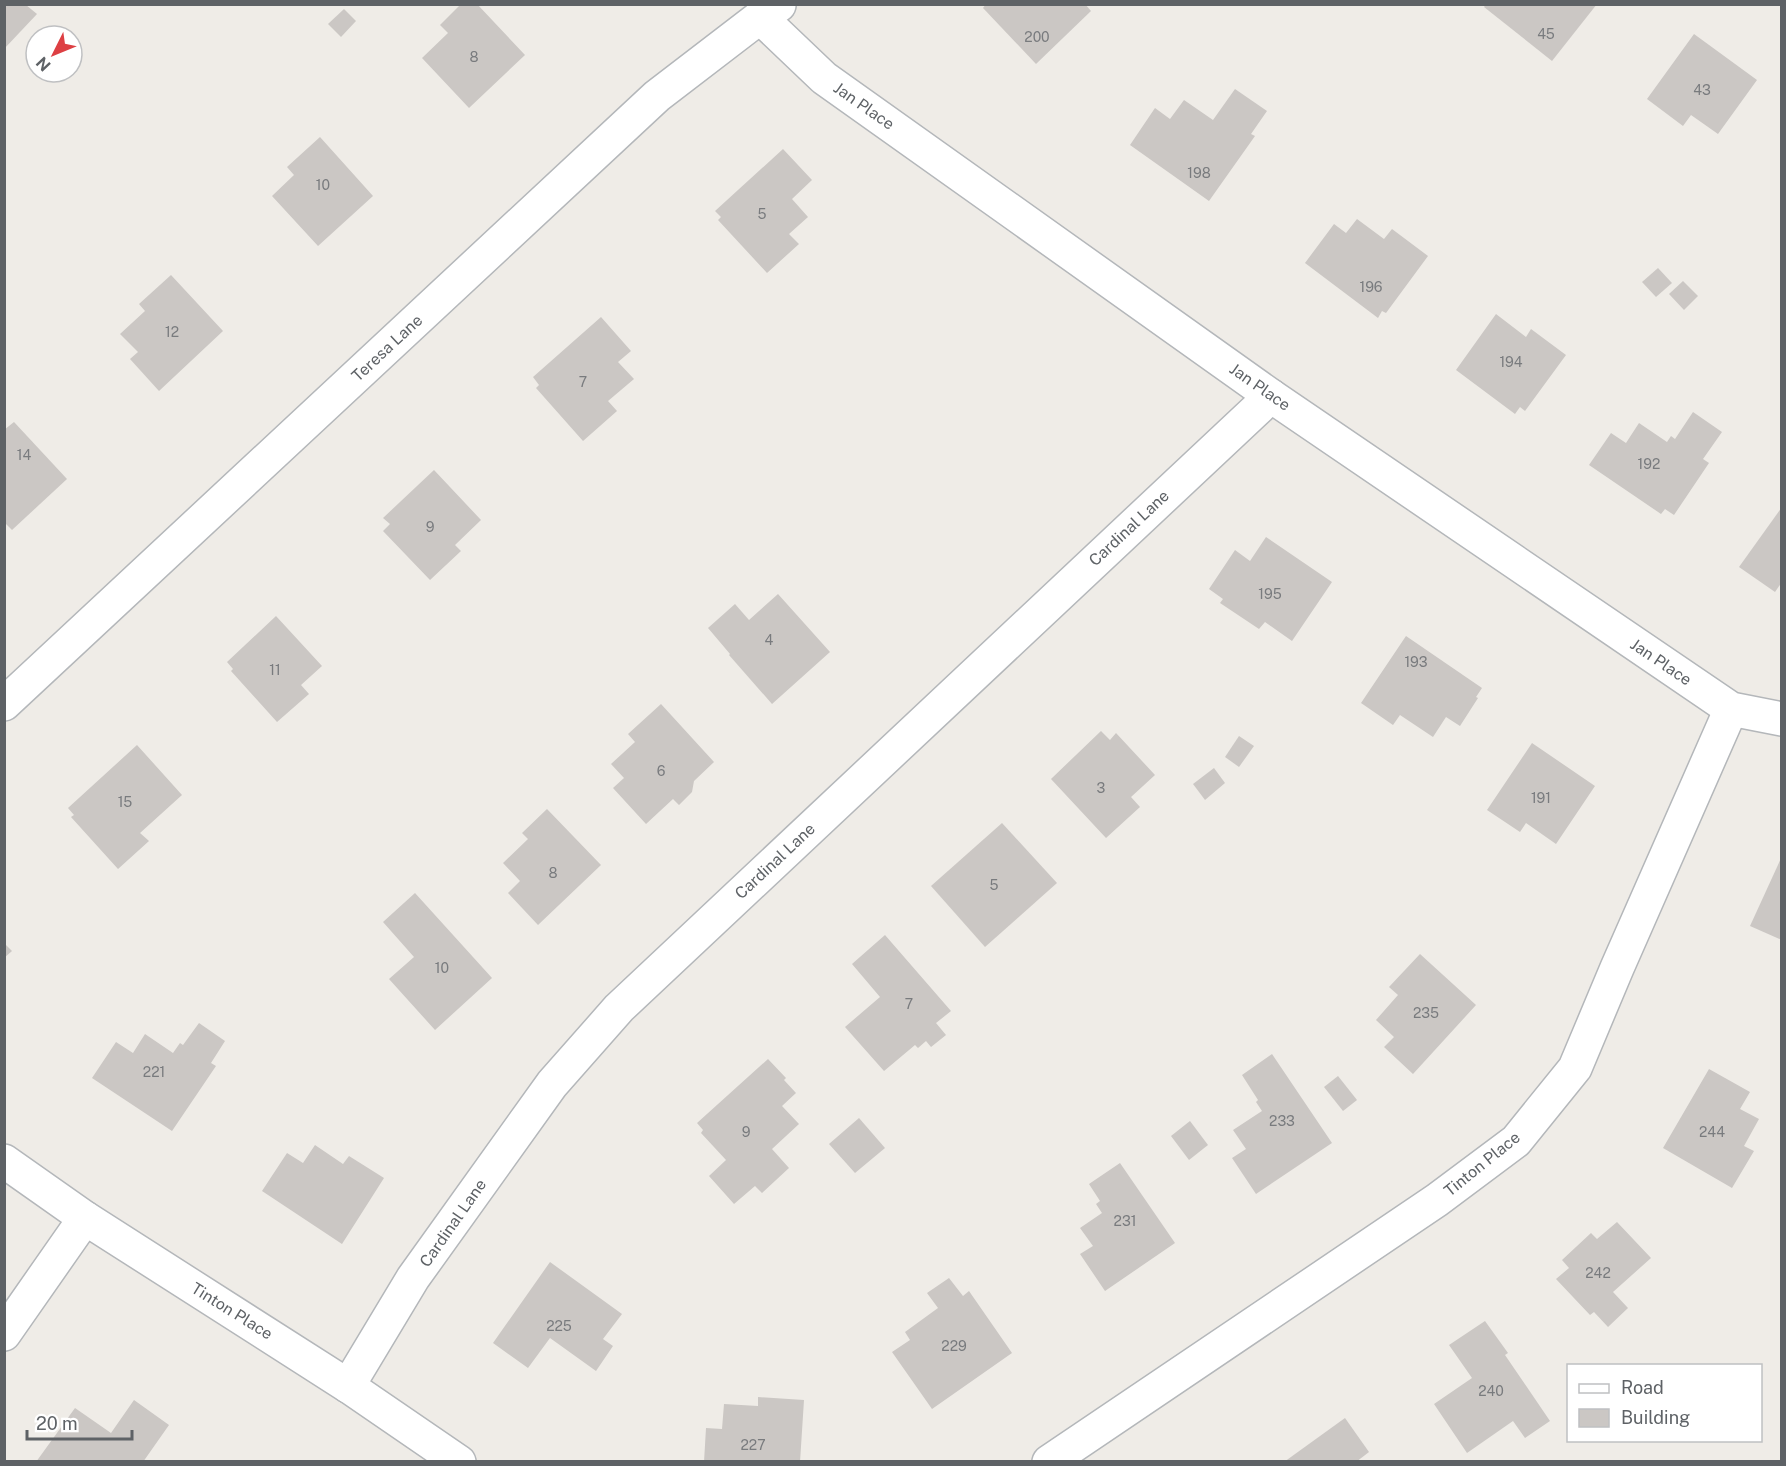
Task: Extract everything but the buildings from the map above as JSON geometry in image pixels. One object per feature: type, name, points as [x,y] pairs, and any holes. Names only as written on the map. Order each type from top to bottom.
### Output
[{"type":"street","name":"Jan Place","points":[[770,11],[824,78],[1271,396],[1731,709],[1782,719]]},
{"type":"street","name":"Teresa Lane","points":[[4,704],[657,96],[770,11]]},
{"type":"street","name":"Cardinal Lane","points":[[348,1386],[413,1278],[552,1084],[619,1008],[1271,396]]},
{"type":"street","name":"Tinton Place","points":[[1049,1461],[1437,1200],[1516,1141],[1575,1068],[1731,709]]},
{"type":"street","name":"Tinton Place","points":[[4,1161],[85,1218],[348,1386],[459,1461]]},
{"type":"street","points":[[4,1334],[85,1218]]}]
